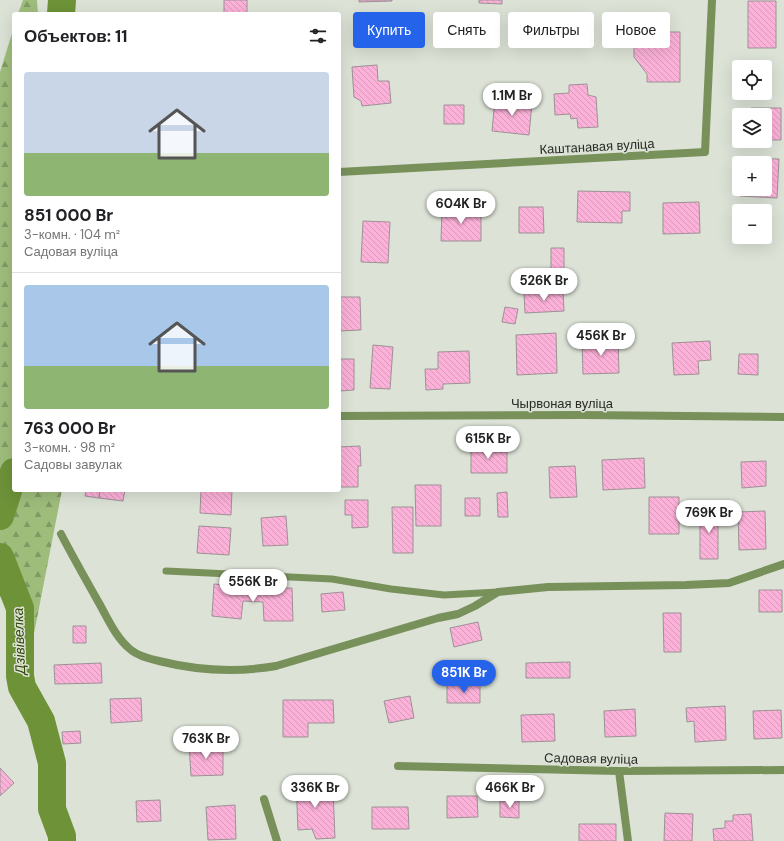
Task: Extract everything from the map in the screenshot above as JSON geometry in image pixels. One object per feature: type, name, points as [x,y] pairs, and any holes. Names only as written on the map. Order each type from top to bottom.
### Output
[{"type":"street","name":"Каштанавая вуліца","points":[[341,172],[705,152],[712,0]]},
{"type":"street","name":"Чырвоная вуліца","points":[[341,416],[591,415],[784,417]]},
{"type":"street","points":[[61,534],[117,636],[131,651],[149,658],[200,669],[220,671],[276,666],[432,620],[458,614],[498,592],[548,587],[723,584],[747,578],[784,564]]},
{"type":"street","name":"Садовая вуліца","points":[[398,766],[619,771],[784,770]]},
{"type":"street","points":[[619,771],[628,841]]},
{"type":"street","points":[[264,799],[277,841]]},
{"type":"lane","points":[[166,571],[332,579],[391,589],[444,595],[498,592]]},
{"type":"green space","points":[[23,0],[37,0],[38,12],[19,12]]},
{"type":"green space","points":[[12,33],[12,492],[62,492],[32,644],[0,596],[0,72]]},
{"type":"building","points":[[224,0],[247,0],[247,12],[224,12]]},
{"type":"building","points":[[359,0],[392,0],[392,1],[359,2]]},
{"type":"building","points":[[479,0],[502,0],[502,4],[479,3]]},
{"type":"building","points":[[748,1],[776,1],[776,48],[748,48]]},
{"type":"building","points":[[670,32],[680,32],[680,82],[647,82],[647,74],[634,57],[634,48],[670,48]]},
{"type":"building","points":[[377,65],[378,81],[389,81],[391,103],[362,106],[361,101],[354,97],[352,67]]},
{"type":"building","points":[[587,84],[588,95],[596,97],[598,127],[578,128],[577,118],[571,119],[570,114],[555,115],[554,94],[569,93],[569,85]]},
{"type":"building","points":[[495,99],[532,103],[529,135],[492,131]]},
{"type":"building","points":[[444,105],[464,105],[464,124],[444,124]]},
{"type":"building","points":[[772,108],[781,108],[781,140],[772,140]]},
{"type":"building","points":[[772,159],[779,159],[777,198],[740,196],[772,196]]},
{"type":"building","points":[[578,191],[630,192],[630,211],[622,211],[622,223],[577,222]]},
{"type":"building","points":[[699,202],[700,233],[663,234],[663,203]]},
{"type":"building","points":[[519,207],[543,207],[544,233],[519,233]]},
{"type":"building","points":[[442,208],[481,209],[481,241],[441,241]]},
{"type":"building","points":[[363,221],[390,222],[388,263],[361,262]]},
{"type":"building","points":[[551,248],[564,248],[564,280],[551,280]]},
{"type":"building","points":[[563,291],[564,311],[525,313],[524,292]]},
{"type":"building","points":[[341,297],[360,297],[361,330],[341,331]]},
{"type":"building","points":[[505,307],[518,309],[515,324],[502,322]]},
{"type":"building","points":[[556,333],[557,373],[517,375],[516,335]]},
{"type":"building","points":[[618,339],[619,373],[583,374],[582,341]]},
{"type":"building","points":[[710,341],[711,360],[698,361],[699,374],[674,375],[672,343]]},
{"type":"building","points":[[373,345],[393,347],[390,389],[370,388]]},
{"type":"building","points":[[469,351],[470,383],[443,384],[443,389],[426,390],[425,369],[438,369],[438,352]]},
{"type":"building","points":[[739,354],[758,354],[758,375],[738,374]]},
{"type":"building","points":[[341,359],[354,359],[354,390],[341,391]]},
{"type":"building","points":[[360,446],[361,466],[358,466],[358,487],[341,487],[341,447]]},
{"type":"building","points":[[471,446],[494,446],[494,452],[507,452],[507,473],[471,473]]},
{"type":"building","points":[[644,458],[645,488],[603,490],[602,460]]},
{"type":"building","points":[[766,461],[766,486],[742,488],[741,462]]},
{"type":"building","points":[[575,466],[577,497],[550,498],[549,467]]},
{"type":"building","points":[[415,485],[441,485],[441,526],[416,526]]},
{"type":"building","points":[[86,492],[100,492],[99,498],[85,496]]},
{"type":"building","points":[[100,492],[125,492],[123,501],[99,498]]},
{"type":"building","points":[[201,492],[232,492],[231,515],[200,513]]},
{"type":"building","points":[[507,492],[508,517],[498,517],[497,493]]},
{"type":"building","points":[[649,497],[679,497],[679,534],[649,534]]},
{"type":"building","points":[[465,498],[480,498],[480,516],[465,516]]},
{"type":"building","points":[[345,500],[368,500],[368,527],[352,528],[352,515],[345,515]]},
{"type":"building","points":[[392,507],[413,507],[413,553],[393,553]]},
{"type":"building","points":[[700,510],[718,510],[718,559],[700,559]]},
{"type":"building","points":[[765,511],[766,549],[739,550],[738,512]]},
{"type":"building","points":[[286,516],[288,545],[263,546],[261,518]]},
{"type":"building","points":[[199,526],[231,528],[229,555],[197,553]]},
{"type":"building","points":[[214,584],[244,587],[243,592],[262,593],[262,589],[292,588],[293,621],[264,621],[263,602],[243,601],[241,619],[212,616]]},
{"type":"building","points":[[759,590],[782,590],[782,612],[759,612]]},
{"type":"building","points":[[343,592],[345,610],[322,612],[321,594]]},
{"type":"building","points":[[663,613],[681,613],[681,652],[664,652]]},
{"type":"building","points":[[478,622],[482,640],[454,647],[450,628]]},
{"type":"building","points":[[73,626],[86,626],[86,643],[73,643]]},
{"type":"building","points":[[570,662],[570,678],[526,678],[526,663]]},
{"type":"building","points":[[101,663],[102,683],[55,684],[54,665]]},
{"type":"building","points":[[447,685],[480,685],[480,703],[447,703]]},
{"type":"building","points":[[410,696],[414,718],[389,723],[384,701]]},
{"type":"building","points":[[141,698],[142,721],[111,723],[110,699]]},
{"type":"building","points":[[283,700],[333,700],[334,723],[308,723],[308,737],[283,737]]},
{"type":"building","points":[[725,706],[726,740],[695,742],[694,721],[687,722],[686,708]]},
{"type":"building","points":[[635,709],[636,736],[605,737],[604,711]]},
{"type":"building","points":[[781,710],[782,738],[754,739],[753,711]]},
{"type":"building","points":[[554,714],[555,741],[522,742],[521,715]]},
{"type":"building","points":[[80,731],[81,743],[63,744],[62,732]]},
{"type":"building","points":[[189,744],[223,744],[223,775],[191,776]]},
{"type":"building","points":[[0,768],[14,783],[0,796]]},
{"type":"building","points":[[319,780],[319,791],[333,790],[335,838],[316,839],[312,829],[298,830],[296,781]]},
{"type":"building","points":[[447,796],[477,796],[478,817],[447,818]]},
{"type":"building","points":[[160,800],[161,821],[137,822],[136,801]]},
{"type":"building","points":[[500,801],[519,801],[519,818],[500,817]]},
{"type":"building","points":[[235,805],[236,839],[208,840],[206,807]]},
{"type":"building","points":[[372,807],[408,807],[409,829],[372,829]]},
{"type":"building","points":[[665,813],[693,814],[692,841],[664,841]]},
{"type":"building","points":[[751,814],[753,841],[714,841],[713,829],[725,828],[725,821],[733,821],[733,815]]},
{"type":"building","points":[[579,824],[616,824],[616,841],[579,841]]},
{"type":"waterway","name":"Дзівівелка","points":[[61,12],[62,0]]},
{"type":"waterway","name":"Дзівівелка","points":[[0,516],[12,478]]},
{"type":"waterway","name":"Дзівівелка","points":[[0,557],[20,608],[20,676],[22,687],[41,721],[52,763],[52,809],[62,836],[62,841]]}]
